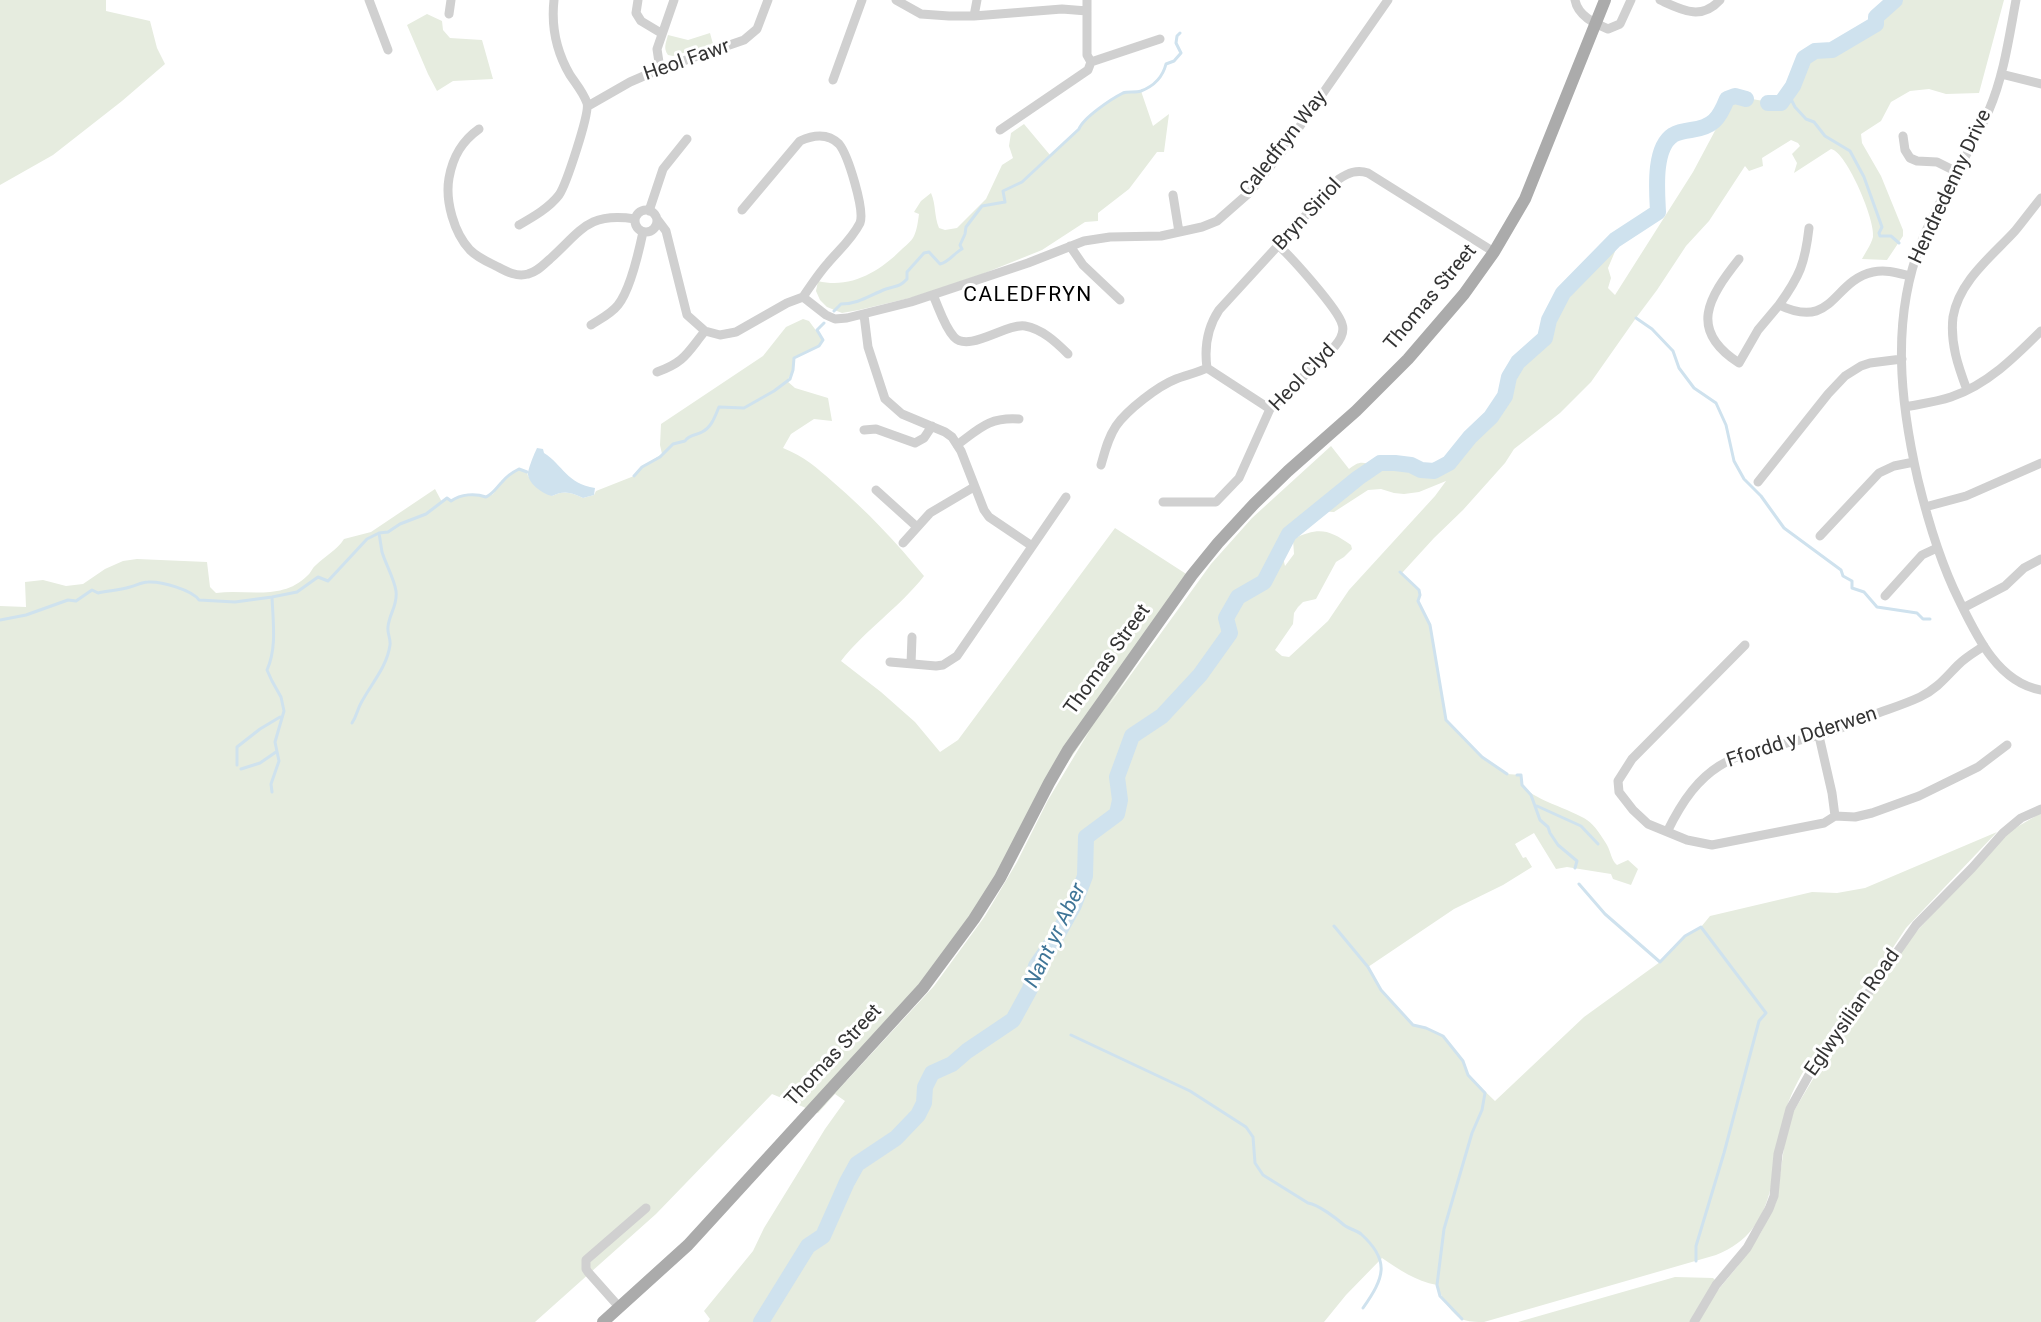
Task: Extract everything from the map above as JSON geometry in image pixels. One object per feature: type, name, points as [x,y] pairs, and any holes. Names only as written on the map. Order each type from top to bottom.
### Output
[{"type":"main road","name":"Thomas Street","points":[[603,1322],[688,1245],[923,988],[974,919],[999,878],[1068,750],[1192,575],[1254,504],[1356,411],[1408,359],[1450,312],[1494,252],[1525,199],[1605,0]]},
{"type":"street","points":[[369,0],[388,50]]},
{"type":"street","points":[[449,14],[451,0]]},
{"type":"street","points":[[519,225],[545,209],[561,192],[586,120],[588,106],[582,91],[561,58],[556,43],[553,27],[554,0]]},
{"type":"street","points":[[638,0],[636,14],[640,21],[661,33]]},
{"type":"street","points":[[660,69],[657,50],[674,0]]},
{"type":"street","name":"Heol Fawr","points":[[588,106],[630,82],[660,69],[744,40],[757,29],[768,0]]},
{"type":"street","points":[[833,80],[862,0]]},
{"type":"street","points":[[896,0],[921,14],[974,16],[1062,9],[1087,11]]},
{"type":"street","points":[[974,16],[977,0]]},
{"type":"street","points":[[1087,0],[1087,55],[1091,62]]},
{"type":"street","name":"Caledfryn Way","points":[[803,297],[831,318],[841,319],[864,315],[933,295],[1097,238],[1143,237],[1179,232],[1217,221],[1250,192],[1284,149],[1388,0]]},
{"type":"street","points":[[1575,0],[1577,9],[1596,24],[1608,29],[1620,24],[1631,0]]},
{"type":"street","points":[[1660,0],[1695,13],[1714,7],[1720,0]]},
{"type":"street","name":"Hendredenny Drive","points":[[2016,0],[2001,74],[1989,109],[1924,234],[1910,276],[1904,309],[1902,359],[1905,407],[1914,462],[1937,548],[1963,608],[1984,646],[2002,669],[2015,680],[2041,690]]},
{"type":"street","points":[[1091,62],[1160,39]]},
{"type":"street","points":[[1000,130],[1088,70],[1091,62]]},
{"type":"street","points":[[2001,74],[2041,84]]},
{"type":"street","points":[[479,129],[464,141],[459,149],[451,168],[448,190],[451,210],[462,241],[477,256],[507,272],[526,275],[540,268],[592,221],[616,216],[636,219]]},
{"type":"street","points":[[668,241],[663,236],[636,227],[636,219],[642,211],[649,211],[655,215],[664,226],[668,241],[687,315],[705,331],[720,335],[736,332],[787,303],[803,297],[826,264],[850,239],[861,221],[859,199],[843,151],[837,143],[823,136],[813,135],[800,141],[742,210]]},
{"type":"street","points":[[1903,136],[1905,150],[1910,158],[1917,161],[1936,162],[1957,172]]},
{"type":"street","points":[[649,211],[663,169],[687,138]]},
{"type":"street","name":"Bryn Siriol","points":[[1207,368],[1205,358],[1211,321],[1236,291],[1345,175],[1358,171],[1368,173],[1494,252]]},
{"type":"street","points":[[1173,195],[1179,232]]},
{"type":"street","points":[[1967,390],[1959,370],[1953,344],[1955,308],[1974,275],[2015,231],[2041,198]]},
{"type":"street","points":[[591,325],[610,313],[621,302],[648,231],[656,225],[657,219]]},
{"type":"street","points":[[1739,259],[1720,283],[1710,304],[1708,325],[1718,348],[1739,363],[1763,323],[1779,305],[1802,270],[1809,228]]},
{"type":"street","points":[[1070,246],[1083,265],[1120,300]]},
{"type":"street","name":"Heol Clyd","points":[[1163,502],[1216,502],[1239,478],[1270,409],[1341,338],[1343,328],[1341,320],[1320,292],[1279,246]]},
{"type":"street","points":[[1779,305],[1799,313],[1812,312],[1825,306],[1856,280],[1869,273],[1883,270],[1910,276]]},
{"type":"street","points":[[933,295],[955,337],[963,342],[1023,325],[1038,329],[1066,351],[1071,342]]},
{"type":"street","points":[[864,315],[868,347],[885,399],[902,414],[952,437],[989,517],[1032,546]]},
{"type":"street","points":[[657,372],[674,366],[682,360],[705,331]]},
{"type":"street","points":[[1905,407],[1941,400],[1967,390],[2010,363],[2041,331]]},
{"type":"street","points":[[1758,482],[1845,376],[1870,363],[1902,359]]},
{"type":"street","points":[[1101,465],[1108,442],[1117,424],[1142,401],[1173,380],[1207,368],[1270,409]]},
{"type":"street","points":[[957,445],[990,422],[1003,418],[1019,419]]},
{"type":"street","points":[[864,429],[876,429],[915,443],[924,438],[932,426]]},
{"type":"street","points":[[1820,536],[1880,472],[1894,466],[1914,462]]},
{"type":"street","points":[[1925,507],[1966,496],[2041,463]]},
{"type":"street","points":[[903,543],[937,508],[974,487]]},
{"type":"street","points":[[876,490],[917,527]]},
{"type":"street","points":[[890,662],[930,667],[943,665],[957,656],[1066,497]]},
{"type":"street","points":[[1885,596],[1922,555],[1937,548]]},
{"type":"street","points":[[1963,608],[2004,586],[2024,568],[2041,559]]},
{"type":"street","points":[[911,664],[912,638]]},
{"type":"street","points":[[1745,645],[1632,759],[1618,781],[1619,792],[1648,824],[1687,840],[1713,845],[1824,824],[1835,816],[1855,817],[1872,813],[1919,796],[1978,767],[2007,745]]},
{"type":"street","name":"Ffordd y Dderwen","points":[[1667,832],[1678,810],[1692,790],[1714,769],[1734,757],[1763,747],[1819,736],[1927,693],[1945,680],[1960,663],[1984,646]]},
{"type":"street","points":[[1819,736],[1835,816]]},
{"type":"street","name":"Eglwysilian Road","points":[[1694,1322],[1716,1285],[1747,1248],[1769,1209],[1774,1196],[1778,1154],[1791,1109],[1819,1057],[1857,1009],[1916,925],[2003,833],[2021,818],[2041,809]]},
{"type":"street","points":[[620,1308],[588,1272],[586,1260],[646,1208]]},
{"type":"shaded area","points":[[0,0],[106,0],[106,11],[150,21],[157,48],[165,64],[53,155],[0,185]]},
{"type":"shaded area","points":[[1895,0],[2004,0],[1979,93],[1946,94],[1929,89],[1910,91],[1891,102],[1881,121],[1861,134],[1862,143],[1881,176],[1903,230],[1903,236],[1887,260],[1862,259],[1872,240],[1873,229],[1859,188],[1838,153],[1831,149],[1794,173],[1797,163],[1792,154],[1800,146],[1791,140],[1762,158],[1763,166],[1749,171],[1745,166],[1709,221],[1686,246],[1591,382],[1560,413],[1514,449],[1505,463],[1463,510],[1402,573],[1419,590],[1418,601],[1430,625],[1446,720],[1482,757],[1507,774],[1521,775],[1522,785],[1533,795],[1590,822],[1603,838],[1617,865],[1628,860],[1638,869],[1631,885],[1613,879],[1611,874],[1567,867],[1556,869],[1534,833],[1515,844],[1523,858],[1526,857],[1532,867],[1503,885],[1454,909],[1368,967],[1381,990],[1413,1024],[1443,1036],[1463,1061],[1468,1075],[1495,1101],[1584,1017],[1660,962],[1685,936],[1701,927],[1710,916],[1812,892],[1837,893],[1865,888],[1997,832],[1906,928],[1806,1068],[1791,1095],[1786,1110],[1774,1173],[1763,1212],[1752,1229],[1737,1244],[1716,1255],[1484,1322],[1460,1318],[1441,1295],[1437,1285],[1415,1278],[1382,1258],[1346,1295],[1324,1322],[708,1322],[710,1319],[704,1311],[753,1251],[764,1228],[825,1129],[845,1101],[835,1094],[818,1113],[772,1094],[656,1214],[535,1322],[0,1322],[0,606],[26,607],[25,582],[43,580],[66,586],[83,584],[105,569],[123,561],[137,559],[207,562],[210,587],[216,593],[275,591],[297,584],[344,539],[371,532],[435,489],[442,502],[447,498],[451,501],[468,495],[487,497],[493,494],[503,480],[519,469],[527,472],[528,476],[552,496],[564,492],[583,498],[594,495],[596,491],[634,476],[642,467],[662,454],[661,424],[763,356],[786,327],[803,319],[809,321],[823,340],[819,346],[794,358],[793,370],[787,381],[795,388],[828,398],[832,421],[814,419],[791,434],[783,448],[810,463],[846,493],[881,527],[924,576],[841,661],[915,722],[940,752],[958,740],[1115,528],[1194,579],[1106,709],[1211,564],[1252,518],[1331,446],[1349,469],[1361,463],[1374,467],[1380,463],[1395,463],[1434,471],[1449,463],[1470,437],[1491,417],[1505,396],[1509,377],[1518,362],[1545,338],[1549,320],[1563,293],[1622,235],[1608,268],[1611,278],[1608,288],[1615,295],[1693,172],[1717,127],[1727,99],[1739,98],[1781,103],[1793,86],[1804,58],[1815,51],[1832,50],[1876,24],[1876,17]],"holes":[[[1446,481],[1349,590],[1328,621],[1289,657],[1282,656],[1275,650],[1293,624],[1294,613],[1298,607],[1303,602],[1316,599],[1336,562],[1352,549],[1351,545],[1336,536],[1317,531],[1293,539],[1294,554],[1285,566],[1281,549],[1288,534],[1317,511],[1334,512],[1368,490],[1381,489],[1404,494],[1419,492]],[[1090,730],[1048,800],[1017,862],[985,916],[934,986],[838,1090],[943,969],[1059,775]]]},
{"type":"shaded area","points":[[427,14],[442,21],[443,30],[450,38],[482,40],[493,79],[453,81],[437,91],[407,25]]},
{"type":"shaded area","points":[[710,33],[713,44],[673,56],[666,52],[665,45],[668,35],[688,40]]},
{"type":"shaded area","points":[[1141,91],[1153,126],[1169,114],[1164,152],[1157,152],[1129,189],[1098,213],[1098,221],[1085,222],[1042,250],[960,283],[914,297],[842,313],[827,307],[820,300],[816,291],[818,281],[841,283],[863,277],[874,272],[908,244],[914,236],[917,225],[919,214],[914,212],[921,201],[931,193],[939,228],[945,230],[957,228],[986,199],[1002,165],[1013,158],[1009,146],[1011,133],[1024,124],[1050,155],[1108,103],[1126,92]]},
{"type":"shaded area","points":[[2041,813],[2041,1322],[1698,1322],[1713,1296],[1760,1234],[1776,1203],[1785,1141],[1792,1114],[1825,1059],[1915,933],[2010,831]]},
{"type":"shaded area","points":[[1675,1277],[1713,1278],[1716,1281],[1691,1322],[1518,1322]]},
{"type":"water","points":[[537,448],[543,449],[544,453],[578,483],[595,488],[594,495],[583,498],[564,492],[552,496],[537,488],[528,475]]},
{"type":"waterway","name":"Nant yr Aber","points":[[1768,103],[1781,103],[1793,86],[1804,58],[1815,51],[1832,50],[1876,24],[1876,17],[1895,0]]},
{"type":"waterway","points":[[834,311],[841,304],[859,301],[902,284],[907,279],[907,272],[924,253],[929,252],[940,264],[962,249],[960,245],[966,227],[982,206],[1005,202],[1003,191],[1022,182],[1105,104],[1123,93],[1146,89],[1157,80],[1166,64],[1174,61],[1181,53],[1176,43],[1180,33]]},
{"type":"waterway","points":[[1788,93],[1795,107],[1806,119],[1814,122],[1825,136],[1850,151],[1864,177],[1882,227],[1880,236],[1891,236],[1899,243]]},
{"type":"waterway","name":"Nant yr Aber","points":[[761,1322],[808,1246],[823,1236],[857,1164],[896,1138],[918,1115],[924,1103],[925,1087],[932,1073],[952,1064],[1013,1020],[1030,989],[1036,966],[1074,905],[1085,876],[1086,837],[1117,814],[1120,800],[1117,777],[1132,736],[1162,716],[1200,675],[1230,633],[1226,618],[1238,597],[1264,582],[1289,534],[1380,463],[1411,465],[1421,470],[1434,471],[1449,463],[1470,437],[1491,417],[1505,396],[1509,377],[1518,362],[1545,338],[1549,320],[1563,293],[1615,240],[1658,212],[1659,160],[1667,141],[1677,133],[1699,129],[1710,124],[1718,117],[1727,99],[1735,96],[1746,99]]},
{"type":"waterway","points":[[1636,318],[1652,329],[1673,351],[1679,368],[1694,388],[1716,403],[1726,425],[1734,461],[1744,479],[1761,496],[1784,528],[1841,570],[1843,576],[1852,581],[1852,588],[1864,592],[1877,607],[1917,613],[1923,619],[1930,619]]},
{"type":"waterway","points":[[634,476],[642,467],[660,457],[673,444],[685,441],[705,430],[713,421],[719,407],[744,408],[790,379],[794,358],[819,346],[823,340],[817,330],[824,323]]},
{"type":"waterway","points":[[0,620],[26,615],[68,600],[76,601],[92,590],[98,593],[145,582],[176,587],[199,600],[235,602],[297,592],[318,577],[328,581],[367,539],[426,514],[447,498],[451,501],[468,495],[486,497],[514,472],[519,469],[527,472]]},
{"type":"waterway","points":[[352,723],[382,668],[390,645],[388,627],[396,601],[396,591],[382,552],[379,533]]},
{"type":"waterway","points":[[1400,572],[1419,590],[1418,601],[1430,625],[1446,720],[1482,757],[1507,774]]},
{"type":"waterway","points":[[272,597],[273,644],[267,670],[281,697],[284,711],[275,742],[279,761],[271,784],[272,792]]},
{"type":"waterway","points":[[237,765],[237,747],[280,717]]},
{"type":"waterway","points":[[241,769],[260,763],[276,752]]},
{"type":"waterway","points":[[1517,775],[1521,775],[1522,785],[1531,795],[1540,820],[1548,827],[1558,845],[1577,861],[1575,868]]},
{"type":"waterway","points":[[1537,806],[1581,826],[1598,844]]},
{"type":"waterway","points":[[1579,884],[1605,914],[1660,962],[1685,936],[1701,927],[1766,1013],[1759,1021],[1724,1153],[1696,1246],[1696,1261]]},
{"type":"waterway","points":[[1334,926],[1368,967],[1381,990],[1413,1025],[1443,1036],[1463,1061],[1468,1075],[1485,1093],[1482,1110],[1472,1133],[1444,1229],[1437,1285],[1440,1296],[1462,1319]]},
{"type":"waterway","points":[[1071,1035],[1190,1091],[1246,1127],[1253,1137],[1255,1163],[1263,1175],[1361,1234],[1377,1253],[1381,1270],[1376,1288],[1363,1308]]},
{"type":"district","name":"CALEDFRYN","points":[[1028,296]]}]
